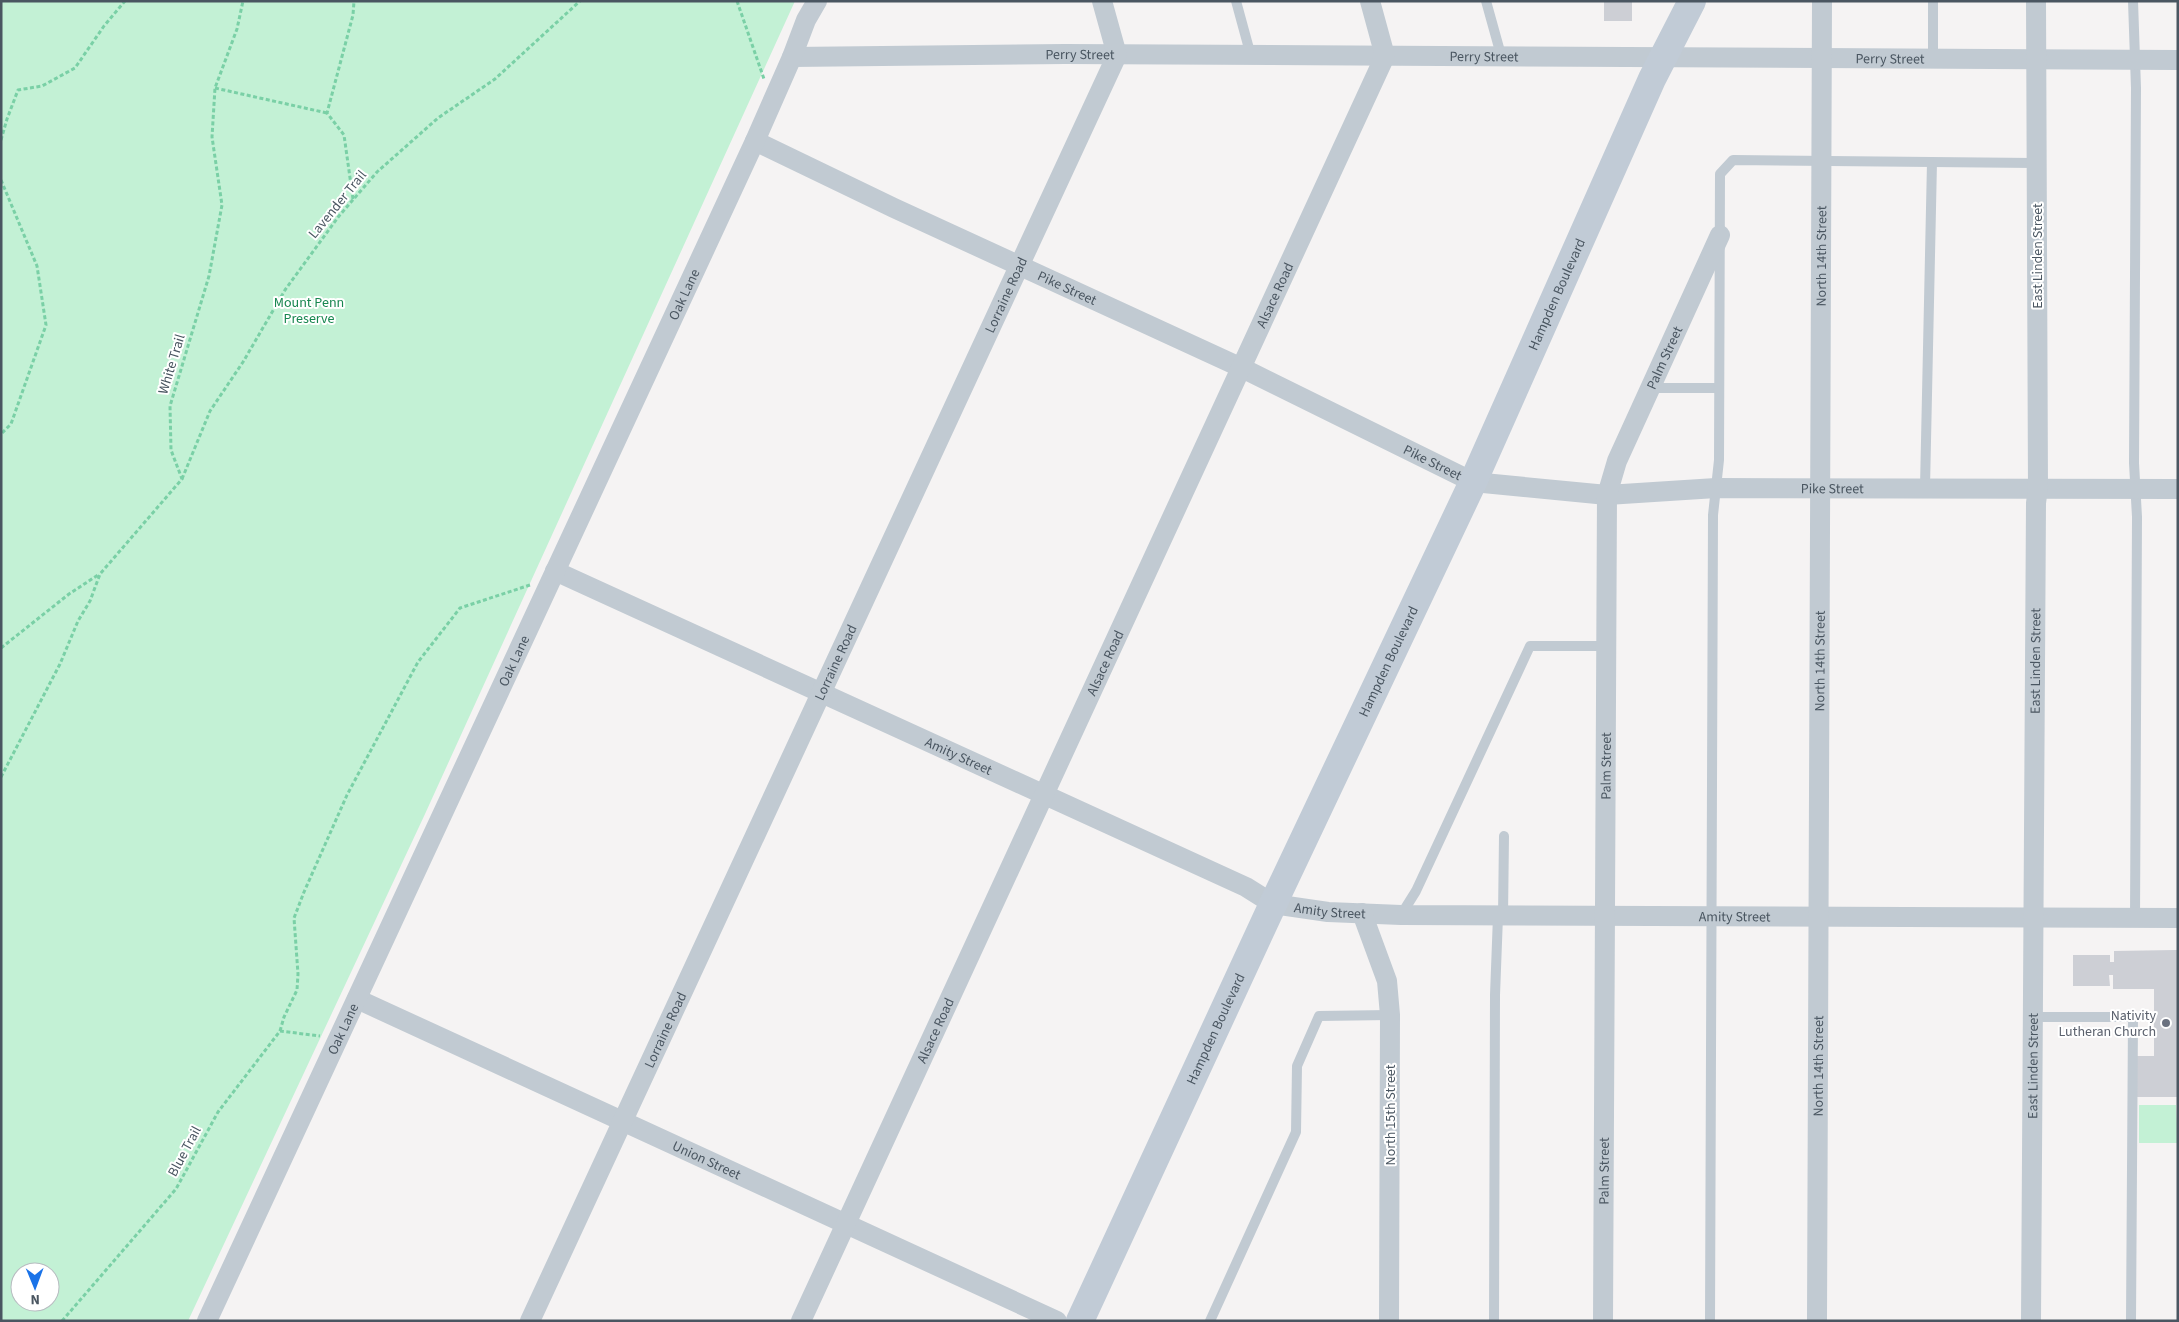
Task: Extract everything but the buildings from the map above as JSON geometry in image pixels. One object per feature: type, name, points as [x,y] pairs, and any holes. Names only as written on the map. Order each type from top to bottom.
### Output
[{"type":"main road","name":"Hampden Boulevard","points":[[1080,1321],[1273,904],[1473,482],[1664,56],[1692,1]]},
{"type":"street","name":"Oak Lane","points":[[207,1321],[755,141],[806,20],[817,1]]},
{"type":"street","points":[[1102,1],[1117,55]]},
{"type":"street","points":[[1370,1],[1385,56]]},
{"type":"street","name":"North 14th Street","points":[[1817,1321],[1822,1]]},
{"type":"street","name":"East Linden Street","points":[[2031,1321],[2036,503],[2038,488],[2036,1]]},
{"type":"street","name":"Lorraine Road","points":[[530,1321],[1117,55]]},
{"type":"street","name":"Perry Street","points":[[792,57],[1501,55],[1933,60],[2178,60]]},
{"type":"street","name":"Alsace Road","points":[[801,1321],[1385,56]]},
{"type":"street","name":"Pike Street","points":[[755,141],[1019,266],[1242,368],[1473,482],[1607,495],[1716,488],[2178,489]]},
{"type":"street","name":"Palm Street","points":[[1603,1321],[1607,495],[1617,461],[1720,235]]},
{"type":"street","name":"Amity Street","points":[[553,577],[822,693],[1246,888],[1273,904],[1328,912],[1401,915],[2178,918]]},
{"type":"street","name":"North 15th Street","points":[[1362,913],[1387,981],[1390,1015],[1389,1321]]},
{"type":"street","name":"Union Street","points":[[357,999],[1058,1321]]},
{"type":"lane","points":[[1236,1],[1251,56]]},
{"type":"lane","points":[[1486,1],[1501,55]]},
{"type":"lane","points":[[1933,1],[1933,60]]},
{"type":"lane","points":[[2133,1],[2136,489],[2135,918]]},
{"type":"lane","points":[[1710,1321],[1713,514],[1719,460],[1720,174],[1732,160],[2037,163]]},
{"type":"lane","points":[[1925,488],[1932,162]]},
{"type":"lane","points":[[1650,388],[1720,388]]},
{"type":"lane","points":[[1401,915],[1416,891],[1530,646],[1605,646]]},
{"type":"lane","points":[[1494,1321],[1495,1005],[1504,836]]},
{"type":"lane","points":[[1210,1321],[1296,1132],[1297,1066],[1319,1016],[1390,1015]]},
{"type":"lane","points":[[2034,1017],[2133,1017],[2131,1321]]},
{"type":"path","points":[[1,140],[6,118],[18,90],[42,86],[75,68],[104,26],[125,1]]},
{"type":"path","name":"White Trail","points":[[182,479],[171,450],[170,406],[209,276],[222,205],[212,137],[215,88],[237,29],[244,1]]},
{"type":"path","points":[[327,113],[353,15],[354,1]]},
{"type":"path","name":"Lavender Trail","points":[[182,479],[210,411],[243,362],[285,290],[353,199],[377,172],[438,118],[495,78],[580,1]]},
{"type":"path","points":[[737,1],[761,74],[774,95]]},
{"type":"path","points":[[215,88],[327,113],[344,135],[353,199]]},
{"type":"path","points":[[1,180],[37,266],[46,325],[11,424],[1,434]]},
{"type":"path","points":[[1,648],[69,594],[100,574],[182,479]]},
{"type":"path","points":[[1,777],[60,664],[78,621],[90,601],[100,574]]},
{"type":"path","name":"Blue Trail","points":[[62,1321],[176,1190],[218,1112],[280,1031],[284,1017],[297,990],[298,974],[294,918],[347,795],[418,662],[460,608],[553,577]]},
{"type":"path","points":[[280,1031],[338,1040]]},
{"type":"green space","name":"Mount Penn Preserve","points":[[1,1],[795,1],[425,814],[188,1321],[1,1321]]},
{"type":"green space","points":[[2139,1105],[2176,1105],[2178,1143],[2139,1143]]},
{"type":"place","name":"Nativity Lutheran Church","points":[[2166,1023]]}]
